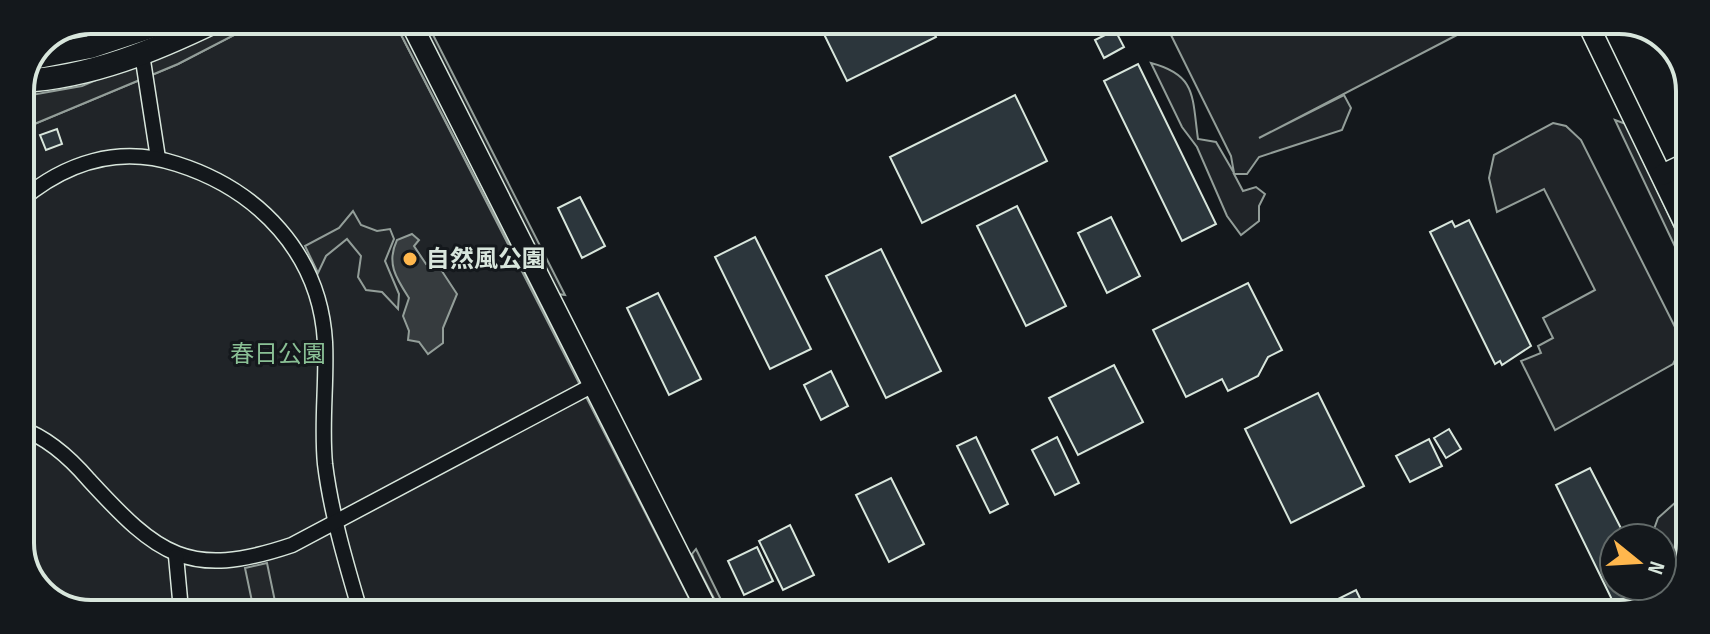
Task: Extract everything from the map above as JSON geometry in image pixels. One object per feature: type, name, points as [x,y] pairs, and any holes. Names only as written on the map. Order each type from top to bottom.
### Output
[{"type":"main road","points":[[47,55],[90,47],[129,34]]},
{"type":"main road","points":[[35,80],[75,76],[142,54],[187,34]]},
{"type":"street","points":[[417,34],[702,600]]},
{"type":"street","points":[[1593,34],[1676,205]]},
{"type":"street","points":[[142,54],[158,158]]},
{"type":"street","points":[[34,191],[68,167],[96,159],[158,158],[204,172],[274,220],[308,269],[318,298],[325,340],[325,465],[357,600]]},
{"type":"street","points":[[1662,175],[1676,168]]},
{"type":"street","points":[[34,433],[75,464],[137,532],[176,556],[224,560],[254,558],[292,545],[595,384]]},
{"type":"street","points":[[176,556],[180,600]]},
{"type":"green space","name":"春日公園","points":[[236,34],[401,34],[690,600],[83,600],[66,594],[46,578],[37,562],[34,547],[34,124],[178,64]]},
{"type":"green space","points":[[1170,34],[1459,34],[1259,138],[1344,95],[1351,108],[1342,130],[1259,157],[1247,174],[1234,174],[1243,191],[1256,187],[1265,194],[1259,206],[1259,221],[1241,235],[1227,216],[1197,147],[1182,127],[1151,63],[1166,68],[1185,81],[1193,100],[1198,139],[1216,142],[1234,173],[1231,156]]},
{"type":"green space","points":[[1553,123],[1566,126],[1581,140],[1676,329],[1676,358],[1673,364],[1555,430],[1521,361],[1541,353],[1538,346],[1553,338],[1543,318],[1595,290],[1544,189],[1497,212],[1489,178],[1494,155]]},
{"type":"green space","points":[[1676,502],[1676,522],[1657,522],[1658,518]]},
{"type":"shaded area","points":[[205,34],[236,34],[178,64],[34,124],[34,95],[82,86]]},
{"type":"shaded area","points":[[401,34],[408,34],[579,380]]},
{"type":"shaded area","points":[[426,34],[433,34],[565,295],[558,294]]},
{"type":"shaded area","points":[[1615,120],[1626,124],[1676,230],[1676,249]]},
{"type":"shaded area","points":[[353,211],[361,225],[377,231],[390,229],[394,239],[385,261],[399,294],[398,309],[382,292],[366,290],[358,277],[361,256],[347,239],[326,256],[318,273],[305,246],[339,228]]},
{"type":"shaded area","points":[[412,234],[419,240],[414,246],[426,264],[434,259],[457,294],[443,328],[443,343],[428,354],[419,342],[408,340],[409,331],[403,316],[409,298],[397,277],[392,256],[397,240]]},
{"type":"shaded area","points":[[696,549],[721,600],[715,600],[692,554]]},
{"type":"shaded area","points":[[267,563],[275,600],[252,600],[245,568]]},
{"type":"building","points":[[824,34],[935,34],[936,37],[847,81]]},
{"type":"building","points":[[1107,34],[1117,34],[1124,47],[1104,58],[1095,40]]},
{"type":"building","points":[[1138,64],[1216,224],[1182,241],[1104,81]]},
{"type":"building","points":[[1015,95],[1047,161],[922,223],[890,157]]},
{"type":"building","points":[[57,129],[62,144],[46,150],[40,135]]},
{"type":"building","points":[[580,197],[605,246],[582,258],[558,208]]},
{"type":"building","points":[[1017,206],[1066,306],[1026,326],[977,226]]},
{"type":"building","points":[[1111,217],[1140,276],[1107,293],[1078,233]]},
{"type":"building","points":[[1469,220],[1531,346],[1502,365],[1500,361],[1495,364],[1430,232],[1452,221],[1455,227]]},
{"type":"building","points":[[755,237],[811,349],[770,369],[715,257]]},
{"type":"building","points":[[881,249],[941,371],[886,398],[826,276]]},
{"type":"building","points":[[1248,283],[1282,350],[1268,357],[1258,376],[1228,391],[1222,379],[1186,397],[1153,330]]},
{"type":"building","points":[[658,293],[701,379],[669,395],[627,308]]},
{"type":"building","points":[[1114,365],[1143,422],[1078,455],[1049,398]]},
{"type":"building","points":[[831,371],[848,406],[821,420],[804,385]]},
{"type":"building","points":[[1318,393],[1364,486],[1291,523],[1245,429]]},
{"type":"building","points":[[1449,429],[1461,449],[1446,458],[1434,438]]},
{"type":"building","points":[[976,437],[1008,504],[990,513],[957,446]]},
{"type":"building","points":[[1057,437],[1079,483],[1055,495],[1032,450]]},
{"type":"building","points":[[1429,439],[1442,466],[1410,482],[1396,456]]},
{"type":"building","points":[[1590,468],[1618,522],[1598,522],[1598,571],[1556,485]]},
{"type":"building","points":[[891,478],[924,544],[889,562],[856,495]]},
{"type":"building","points":[[790,525],[814,575],[783,590],[759,541]]},
{"type":"building","points":[[757,547],[773,581],[744,595],[728,561]]},
{"type":"building","points":[[1356,590],[1361,600],[1336,600]]},
{"type":"place","name":"自然風公園","points":[[410,259]]}]
